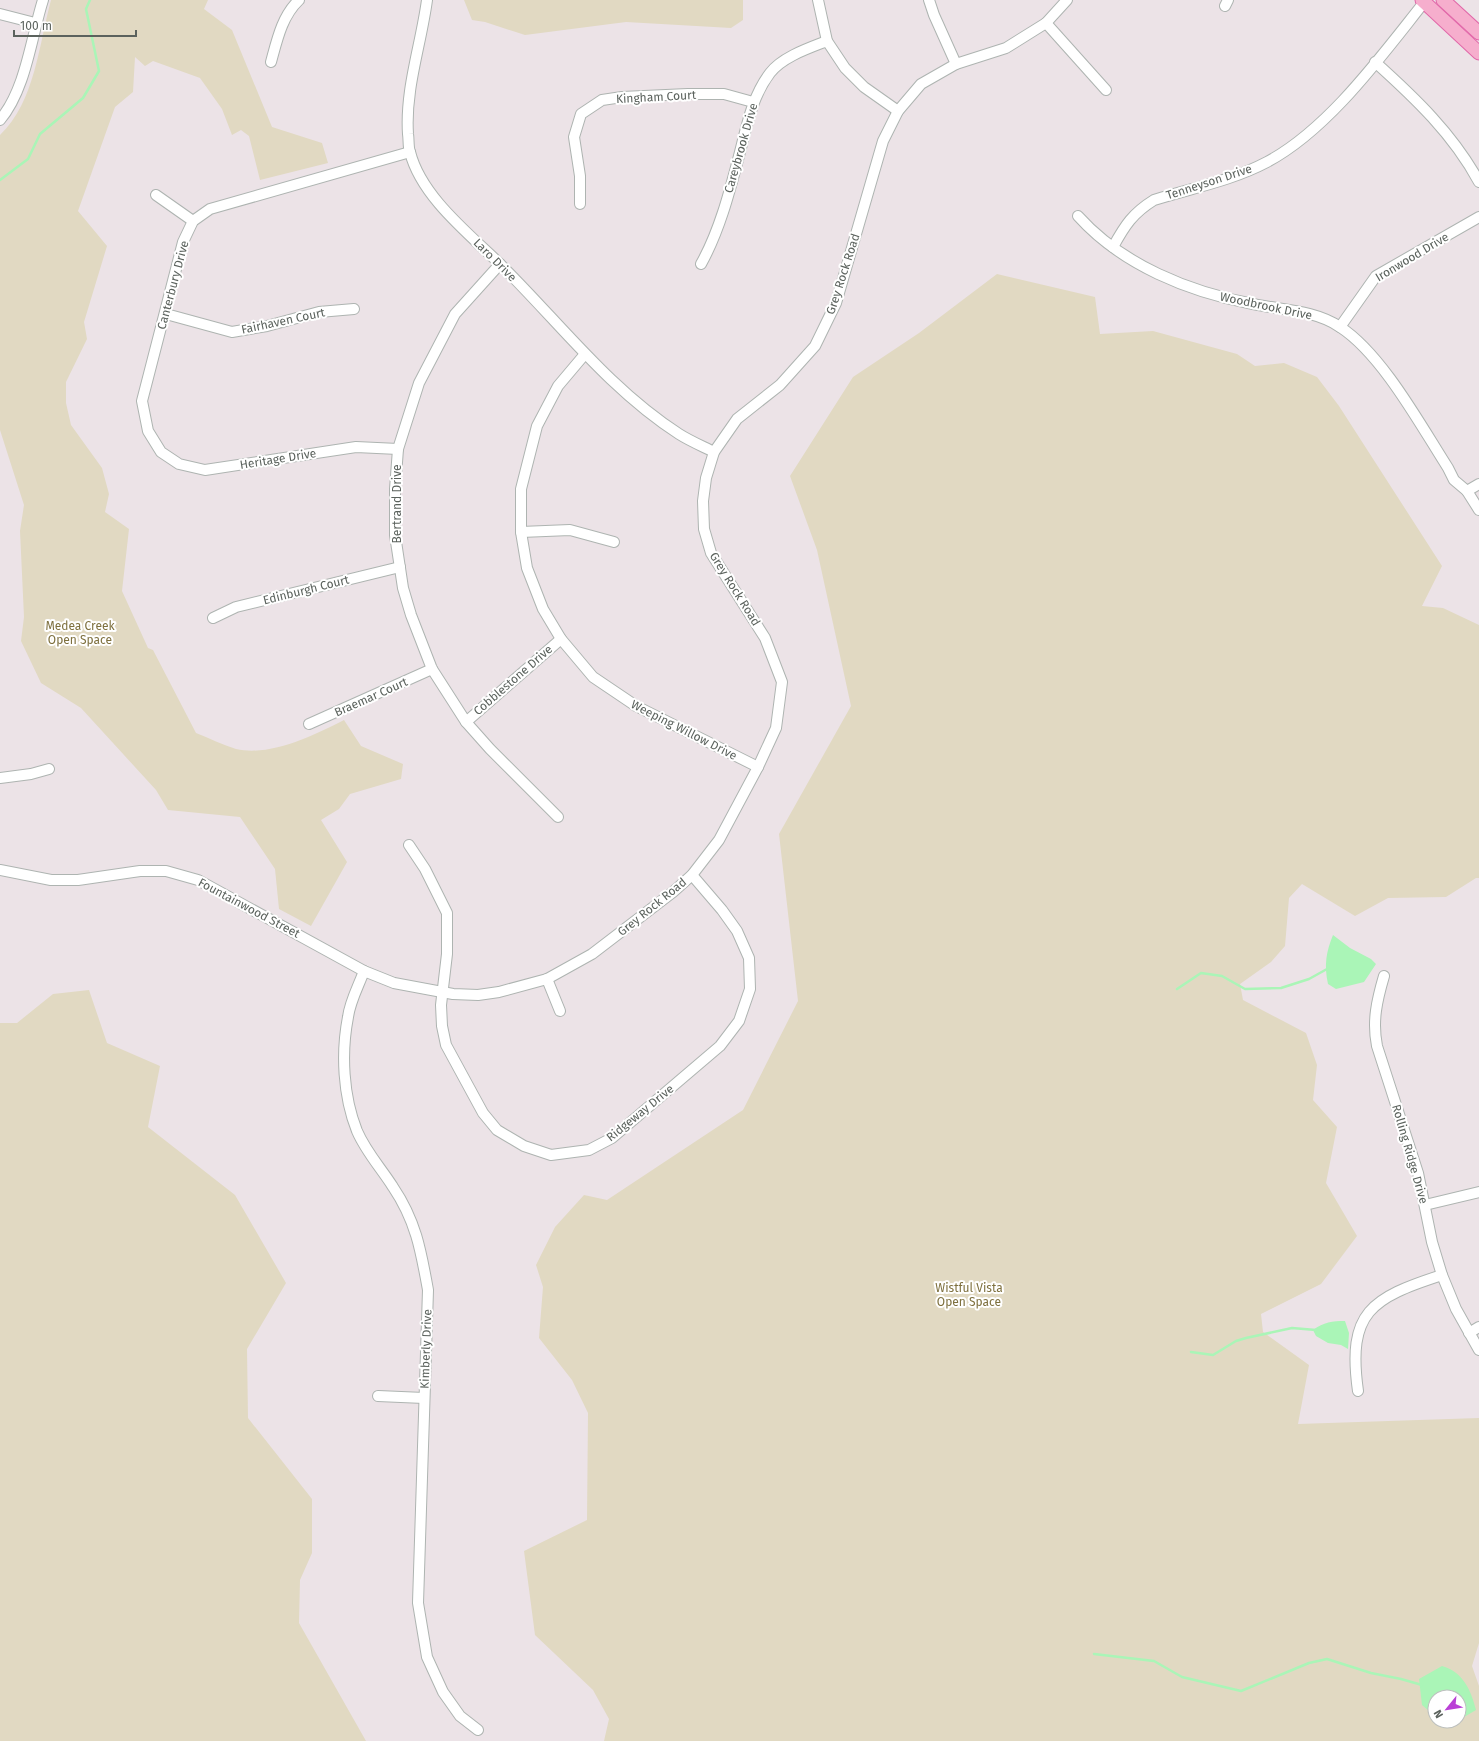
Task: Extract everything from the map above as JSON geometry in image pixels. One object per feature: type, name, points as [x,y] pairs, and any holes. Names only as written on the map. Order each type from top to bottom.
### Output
[{"type":"main road","points":[[1443,0],[1479,33]]},
{"type":"main road","points":[[1424,1],[1479,53]]},
{"type":"street","points":[[0,120],[7,112],[19,86],[35,23],[43,0]]},
{"type":"street","points":[[271,62],[280,28],[294,5],[299,0]]},
{"type":"street","name":"Laro Drive","points":[[427,0],[407,112],[410,152],[420,176],[437,201],[500,264],[585,354],[648,411],[680,434],[714,452]]},
{"type":"street","points":[[818,0],[827,41],[845,68],[864,87],[898,111]]},
{"type":"street","points":[[929,0],[934,15],[956,64]]},
{"type":"street","name":"Grey Rock Road","points":[[442,993],[478,995],[498,992],[547,979],[592,954],[692,875],[719,840],[758,767],[776,728],[782,682],[765,638],[711,553],[704,529],[703,501],[706,478],[714,452],[737,419],[780,385],[815,346],[836,303],[883,141],[898,111],[922,84],[956,64],[1006,48],[1046,22],[1067,0]]},
{"type":"street","name":"Tenneyson Drive","points":[[1112,246],[1125,224],[1143,207],[1154,200],[1236,176],[1266,163],[1296,144],[1327,118],[1375,62],[1424,1]]},
{"type":"street","points":[[0,14],[35,23]]},
{"type":"street","points":[[1046,22],[1106,90]]},
{"type":"street","name":"Careybrook Drive","points":[[701,264],[711,245],[734,172],[753,102],[770,72],[798,52],[827,41]]},
{"type":"street","points":[[1375,62],[1414,97],[1445,131],[1470,166],[1479,182]]},
{"type":"street","name":"Kingham Court","points":[[580,204],[580,176],[574,138],[581,114],[602,100],[688,94],[717,94],[753,102]]},
{"type":"street","name":"Canterbury Drive","points":[[161,452],[148,431],[142,401],[166,314],[183,242],[193,221],[210,209],[410,152]]},
{"type":"street","points":[[156,195],[193,221]]},
{"type":"street","name":"Woodbrook Drive","points":[[1078,216],[1090,230],[1112,246],[1158,274],[1211,295],[1308,313],[1340,327],[1368,352],[1386,374],[1448,468],[1454,480],[1467,491],[1479,510]]},
{"type":"street","name":"Ironwood Drive","points":[[1340,327],[1376,276],[1479,217]]},
{"type":"street","name":"Bertrand Drive","points":[[500,264],[456,314],[419,383],[398,449],[395,489],[395,535],[400,567],[411,615],[432,669],[466,722],[490,749],[558,817]]},
{"type":"street","name":"Fairhaven Court","points":[[166,314],[232,332],[268,326],[319,312],[354,309]]},
{"type":"street","name":"Weeping Willow Drive","points":[[585,354],[558,386],[537,426],[521,489],[521,532],[527,568],[542,609],[561,638],[593,677],[636,706],[758,767]]},
{"type":"street","name":"Heritage Drive","points":[[161,452],[179,464],[205,470],[356,447],[398,449]]},
{"type":"street","points":[[1467,491],[1479,484]]},
{"type":"street","points":[[521,532],[570,530],[614,542]]},
{"type":"street","name":"Edinburgh Court","points":[[213,618],[236,607],[400,567]]},
{"type":"street","name":"Cobblestone Drive","points":[[466,722],[561,638]]},
{"type":"street","name":"Braemar Court","points":[[309,724],[432,669]]},
{"type":"street","points":[[0,778],[31,774],[49,769]]},
{"type":"street","name":"Ridgeway Drive","points":[[409,845],[436,889],[447,913],[446,954],[442,993],[442,1026],[446,1045],[476,1101],[497,1130],[524,1146],[551,1155],[589,1150],[612,1138],[720,1046],[739,1021],[750,989],[749,958],[737,931],[722,910],[692,875]]},
{"type":"street","name":"Fountainwood Street","points":[[0,870],[51,880],[78,880],[140,870],[166,871],[198,880],[364,971],[394,983],[442,993]]},
{"type":"street","name":"Kimberly Drive","points":[[364,971],[348,1016],[344,1057],[346,1088],[357,1130],[371,1158],[402,1202],[414,1225],[421,1247],[428,1290],[418,1603],[427,1657],[443,1692],[460,1716],[478,1730]]},
{"type":"street","name":"Rolling Ridge Drive","points":[[1384,976],[1374,1014],[1374,1032],[1377,1046],[1418,1173],[1432,1242],[1442,1275],[1456,1309],[1478,1346]]},
{"type":"street","points":[[547,979],[560,1011]]},
{"type":"street","points":[[1425,1205],[1479,1192]]},
{"type":"street","points":[[1358,1391],[1354,1350],[1362,1321],[1372,1309],[1396,1291],[1442,1275]]},
{"type":"street","points":[[1469,1333],[1479,1327]]},
{"type":"street","points":[[378,1396],[424,1398]]},
{"type":"green space","name":"Medea Creek Open Space","points":[[51,0],[208,0],[204,9],[232,30],[272,127],[322,143],[328,163],[260,180],[249,136],[241,130],[232,135],[222,109],[200,78],[153,61],[145,66],[135,57],[133,92],[115,107],[78,211],[107,246],[84,322],[87,339],[66,382],[66,403],[71,425],[102,468],[109,494],[105,512],[129,529],[122,591],[148,648],[153,650],[196,733],[236,749],[249,751],[263,750],[306,738],[344,720],[361,746],[403,764],[401,779],[350,794],[339,809],[321,820],[347,862],[311,926],[279,909],[275,869],[240,817],[168,810],[156,790],[81,708],[41,683],[21,641],[24,617],[20,531],[24,505],[0,430],[0,135],[12,122],[28,89],[39,53]]},
{"type":"green space","points":[[464,0],[743,0],[743,20],[731,28],[626,22],[525,35],[485,22],[472,20]]},
{"type":"green space","name":"Wistful Vista Open Space","points":[[997,274],[1095,297],[1100,334],[1153,331],[1237,354],[1255,366],[1284,363],[1317,377],[1339,406],[1442,566],[1422,606],[1443,608],[1479,625],[1479,878],[1476,878],[1446,897],[1388,898],[1355,916],[1302,884],[1289,898],[1285,946],[1271,962],[1240,984],[1243,1000],[1306,1033],[1317,1065],[1313,1100],[1337,1127],[1326,1183],[1357,1236],[1321,1284],[1261,1314],[1263,1332],[1309,1365],[1298,1424],[1479,1418],[1479,1643],[1472,1666],[1479,1686],[1479,1741],[604,1741],[609,1719],[593,1690],[535,1635],[524,1551],[587,1520],[588,1413],[572,1380],[539,1338],[543,1287],[536,1265],[555,1227],[584,1195],[607,1200],[743,1110],[798,1001],[779,834],[851,706],[817,550],[790,476],[853,377],[919,333]]},
{"type":"green space","points":[[89,990],[107,1043],[160,1066],[148,1127],[235,1195],[286,1283],[247,1349],[248,1418],[312,1499],[312,1553],[300,1580],[299,1623],[366,1741],[0,1741],[0,1023],[17,1023],[53,994]]},
{"type":"shaded area","points":[[1333,935],[1350,948],[1371,959],[1376,964],[1364,982],[1336,989],[1328,984],[1326,959]]},
{"type":"shaded area","points":[[1345,1321],[1349,1333],[1348,1349],[1341,1345],[1328,1343],[1316,1336],[1313,1330],[1328,1322]]},
{"type":"shaded area","points":[[1442,1666],[1449,1669],[1461,1677],[1469,1689],[1476,1710],[1467,1715],[1467,1689],[1427,1689],[1427,1709],[1422,1705],[1419,1679]]},
{"type":"waterway","points":[[0,180],[28,159],[40,134],[83,98],[99,71],[86,9],[90,0]]},
{"type":"waterway","points":[[1177,989],[1201,973],[1222,976],[1245,989],[1281,988],[1309,979],[1327,969]]},
{"type":"waterway","points":[[1191,1352],[1213,1355],[1236,1341],[1246,1338],[1292,1328],[1316,1330]]},
{"type":"waterway","points":[[1094,1654],[1154,1661],[1182,1677],[1241,1691],[1309,1663],[1327,1659],[1371,1673],[1422,1685]]}]
